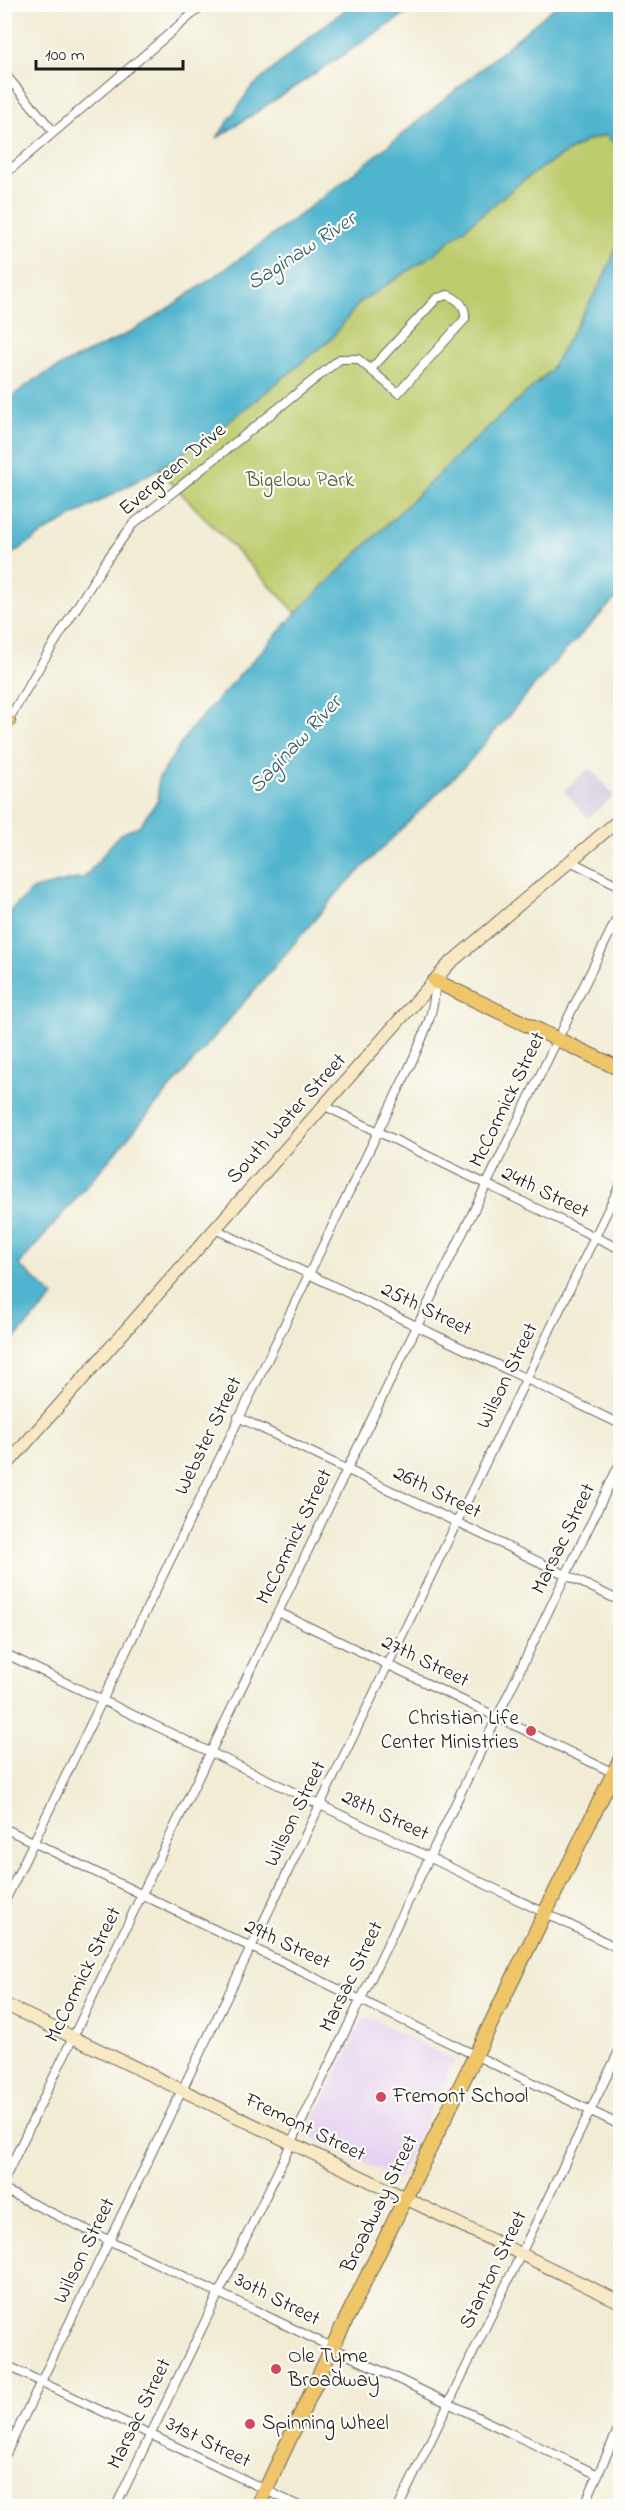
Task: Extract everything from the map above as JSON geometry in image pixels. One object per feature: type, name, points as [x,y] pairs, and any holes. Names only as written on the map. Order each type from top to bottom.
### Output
[{"type":"main road","points":[[435,981],[621,1069]]},
{"type":"main road","name":"Broadway Street","points":[[258,2506],[332,2348],[617,1774],[621,1760]]},
{"type":"street","points":[[4,175],[203,5]]},
{"type":"street","points":[[4,73],[54,132]]},
{"type":"street","name":"Evergreen Drive","points":[[6,723],[106,561],[133,524],[340,359],[358,358],[370,369],[398,393],[465,319],[466,311],[459,300],[448,295],[436,298],[370,369]]},
{"type":"street","name":"South Water Street","points":[[4,1468],[449,964],[621,819]]},
{"type":"street","points":[[570,861],[621,885]]},
{"type":"street","name":"McCormick Street","points":[[4,2180],[278,1612],[621,912]]},
{"type":"street","name":"Webster Street","points":[[4,1903],[426,1028],[435,995],[435,981]]},
{"type":"street","name":"24th Street","points":[[325,1106],[621,1249]]},
{"type":"street","name":"Wilson Street","points":[[4,2458],[621,1185]]},
{"type":"street","name":"25th Street","points":[[215,1229],[621,1424]]},
{"type":"street","name":"26th Street","points":[[238,1417],[621,1601]]},
{"type":"street","name":"Marsac Street","points":[[116,2506],[621,1463]]},
{"type":"street","name":"27th Street","points":[[278,1612],[617,1774]]},
{"type":"street","name":"28th Street","points":[[4,1653],[621,1949]]},
{"type":"street","name":"29th Street","points":[[4,1828],[621,2125]]},
{"type":"street","name":"Fremont Street","points":[[4,2004],[621,2302]]},
{"type":"street","name":"Stanton Street","points":[[399,2506],[621,2049]]},
{"type":"street","name":"30th Street","points":[[4,2190],[219,2291],[332,2348],[598,2475]]},
{"type":"street","name":"31st Street","points":[[4,2364],[299,2506]]},
{"type":"street","points":[[584,2506],[621,2426]]},
{"type":"shaded area","points":[[590,768],[614,796],[587,818],[564,790]]},
{"type":"shaded area","name":"Fremont School","points":[[365,2016],[455,2060],[398,2179],[306,2135]]},
{"type":"green space","name":"Bigelow Park","points":[[606,135],[620,148],[620,241],[601,283],[550,371],[472,442],[296,613],[158,469],[220,429],[331,339],[360,302],[430,257],[521,182],[544,166],[586,141]]},
{"type":"water","points":[[353,4],[419,5],[217,138],[250,89],[317,31]]},
{"type":"water","name":"Saginaw River","points":[[558,4],[620,5],[620,148],[605,135],[586,141],[544,166],[521,182],[430,257],[360,302],[331,339],[220,429],[158,469],[48,530],[9,556],[5,553],[5,403],[33,381],[149,321],[248,253],[339,185]]},
{"type":"water","name":"Saginaw River","points":[[620,241],[620,594],[553,664],[466,765],[340,890],[19,1265],[54,1296],[5,1349],[5,915],[34,889],[85,877],[119,835],[140,825],[158,800],[158,779],[190,730],[296,613],[472,442],[550,371],[601,283]]},
{"type":"place","name":"Christian Life Center Ministries","points":[[531,1731]]},
{"type":"place","name":"Fremont School","points":[[381,2097]]},
{"type":"place","name":"Ole Tyme Broadway","points":[[276,2369]]},
{"type":"place","name":"Spinning Wheel","points":[[250,2424]]}]
